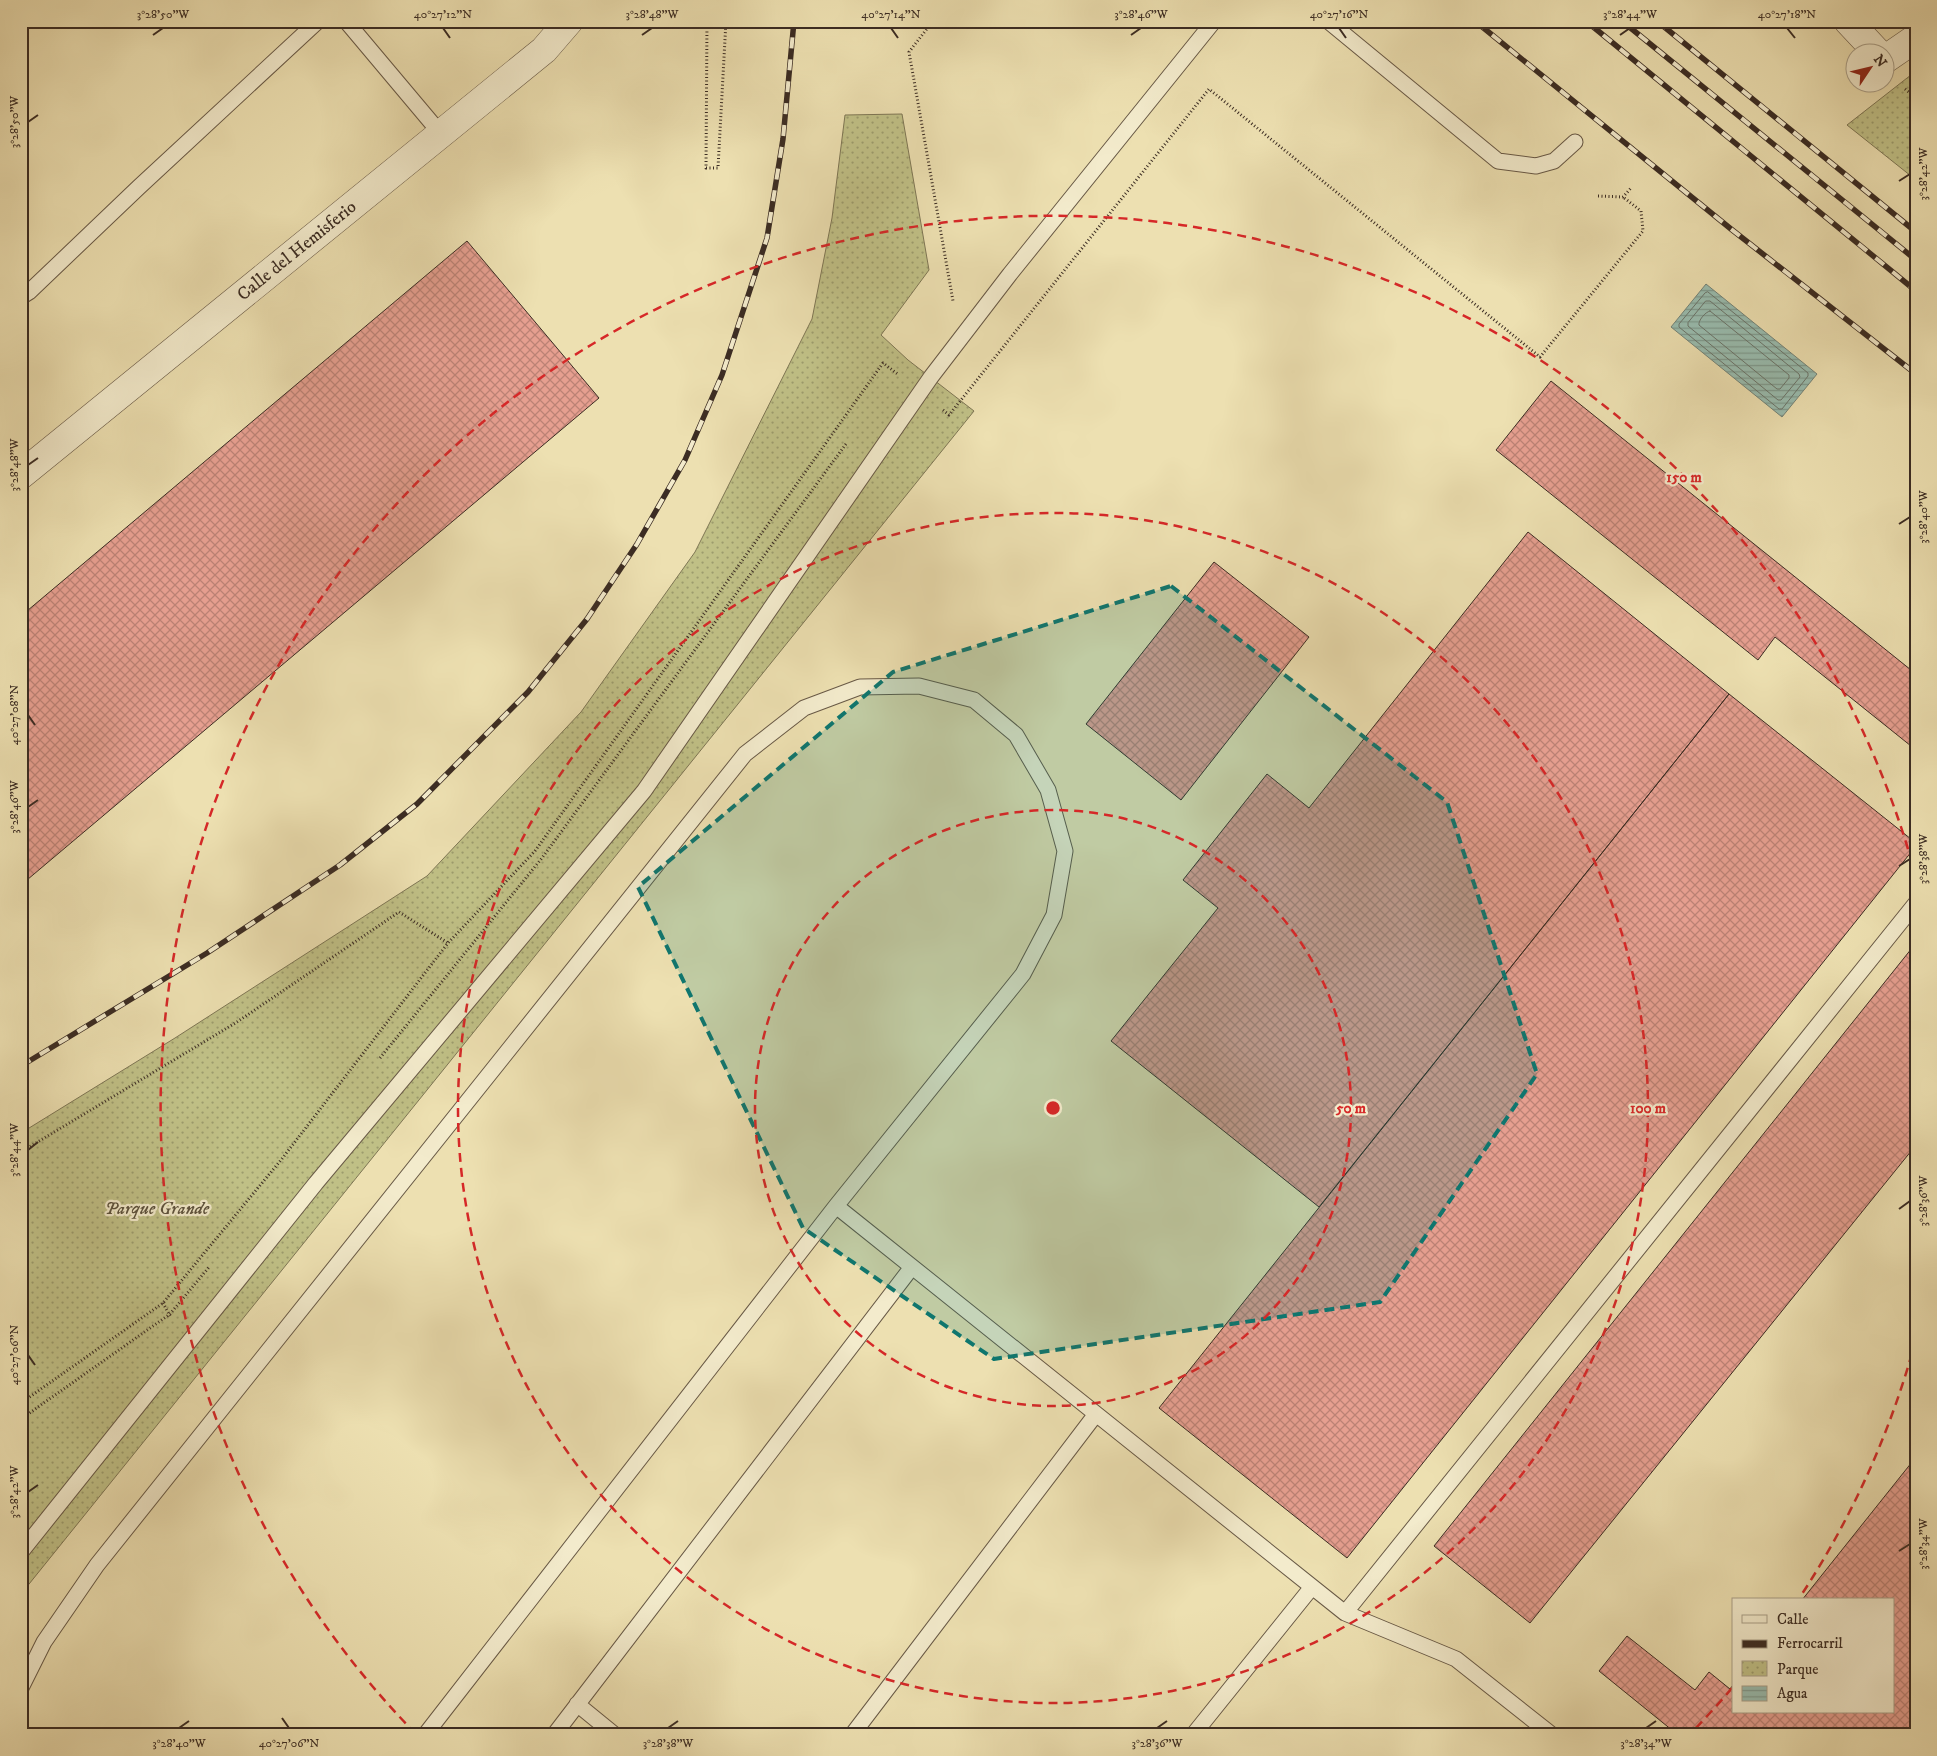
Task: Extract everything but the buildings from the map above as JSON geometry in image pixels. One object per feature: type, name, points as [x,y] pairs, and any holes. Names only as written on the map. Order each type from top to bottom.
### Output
[{"type":"street","name":"Calle del Hemisferio","points":[[21,476],[544,50],[569,21]]},
{"type":"street","points":[[1848,21],[1868,42]]},
{"type":"street","points":[[1894,53],[1916,38]]},
{"type":"lane","points":[[21,297],[29,292],[318,21]]},
{"type":"lane","points":[[346,21],[441,134]]},
{"type":"lane","points":[[21,1552],[316,1183],[644,791],[921,392],[1010,274],[1214,21]]},
{"type":"lane","points":[[1328,21],[1498,161],[1536,166],[1554,161],[1575,142]]},
{"type":"lane","points":[[21,1688],[44,1642],[97,1565],[745,754],[804,708],[860,687],[919,686],[974,700],[1016,735],[1048,790],[1065,851],[1054,915],[1023,974],[836,1206],[425,1735]]},
{"type":"lane","points":[[1346,1613],[1916,903]]},
{"type":"lane","points":[[836,1206],[1346,1613],[1456,1659],[1552,1735]]},
{"type":"lane","points":[[554,1735],[912,1266]]},
{"type":"lane","points":[[852,1735],[1096,1414]]},
{"type":"lane","points":[[1193,1735],[1312,1587]]},
{"type":"lane","points":[[577,1704],[615,1735]]},
{"type":"path","points":[[707,21],[706,168],[718,168],[726,21]]},
{"type":"path","points":[[933,21],[909,52],[953,300],[948,307]]},
{"type":"path","points":[[21,1403],[163,1303],[281,1160],[448,943],[535,850],[883,363],[949,415],[1210,90],[1540,357],[1643,231],[1641,211],[1623,197],[1598,196]]},
{"type":"path","points":[[1623,197],[1631,188]]},
{"type":"path","points":[[892,382],[903,367]]},
{"type":"path","points":[[379,1059],[542,858],[851,438]]},
{"type":"path","points":[[21,1152],[237,1022],[399,912],[448,943]]},
{"type":"path","points":[[21,1419],[170,1314],[212,1263]]},
{"type":"highlighted area","points":[[1171,586],[1447,802],[1537,1074],[1380,1302],[994,1359],[803,1228],[638,887],[893,672]]},
{"type":"green space","points":[[1916,71],[1916,180],[1847,125],[1889,92],[1894,92],[1894,88]]},
{"type":"green space","name":"Parque Grande","points":[[902,114],[929,270],[881,335],[908,360],[974,411],[21,1594],[21,1133],[175,1038],[427,876],[581,712],[695,552],[812,319],[832,218],[845,115]]},
{"type":"water","points":[[1706,284],[1817,374],[1782,417],[1671,327]]},
{"type":"railway","points":[[21,1066],[207,953],[340,865],[417,804],[528,692],[587,619],[637,544],[685,460],[722,375],[767,238],[783,139],[794,21]]},
{"type":"railway","points":[[1475,21],[1731,229],[1916,374]]},
{"type":"railway","points":[[1586,21],[1916,291]]},
{"type":"railway","points":[[1622,21],[1916,260]]},
{"type":"railway","points":[[1657,21],[1916,232]]}]
